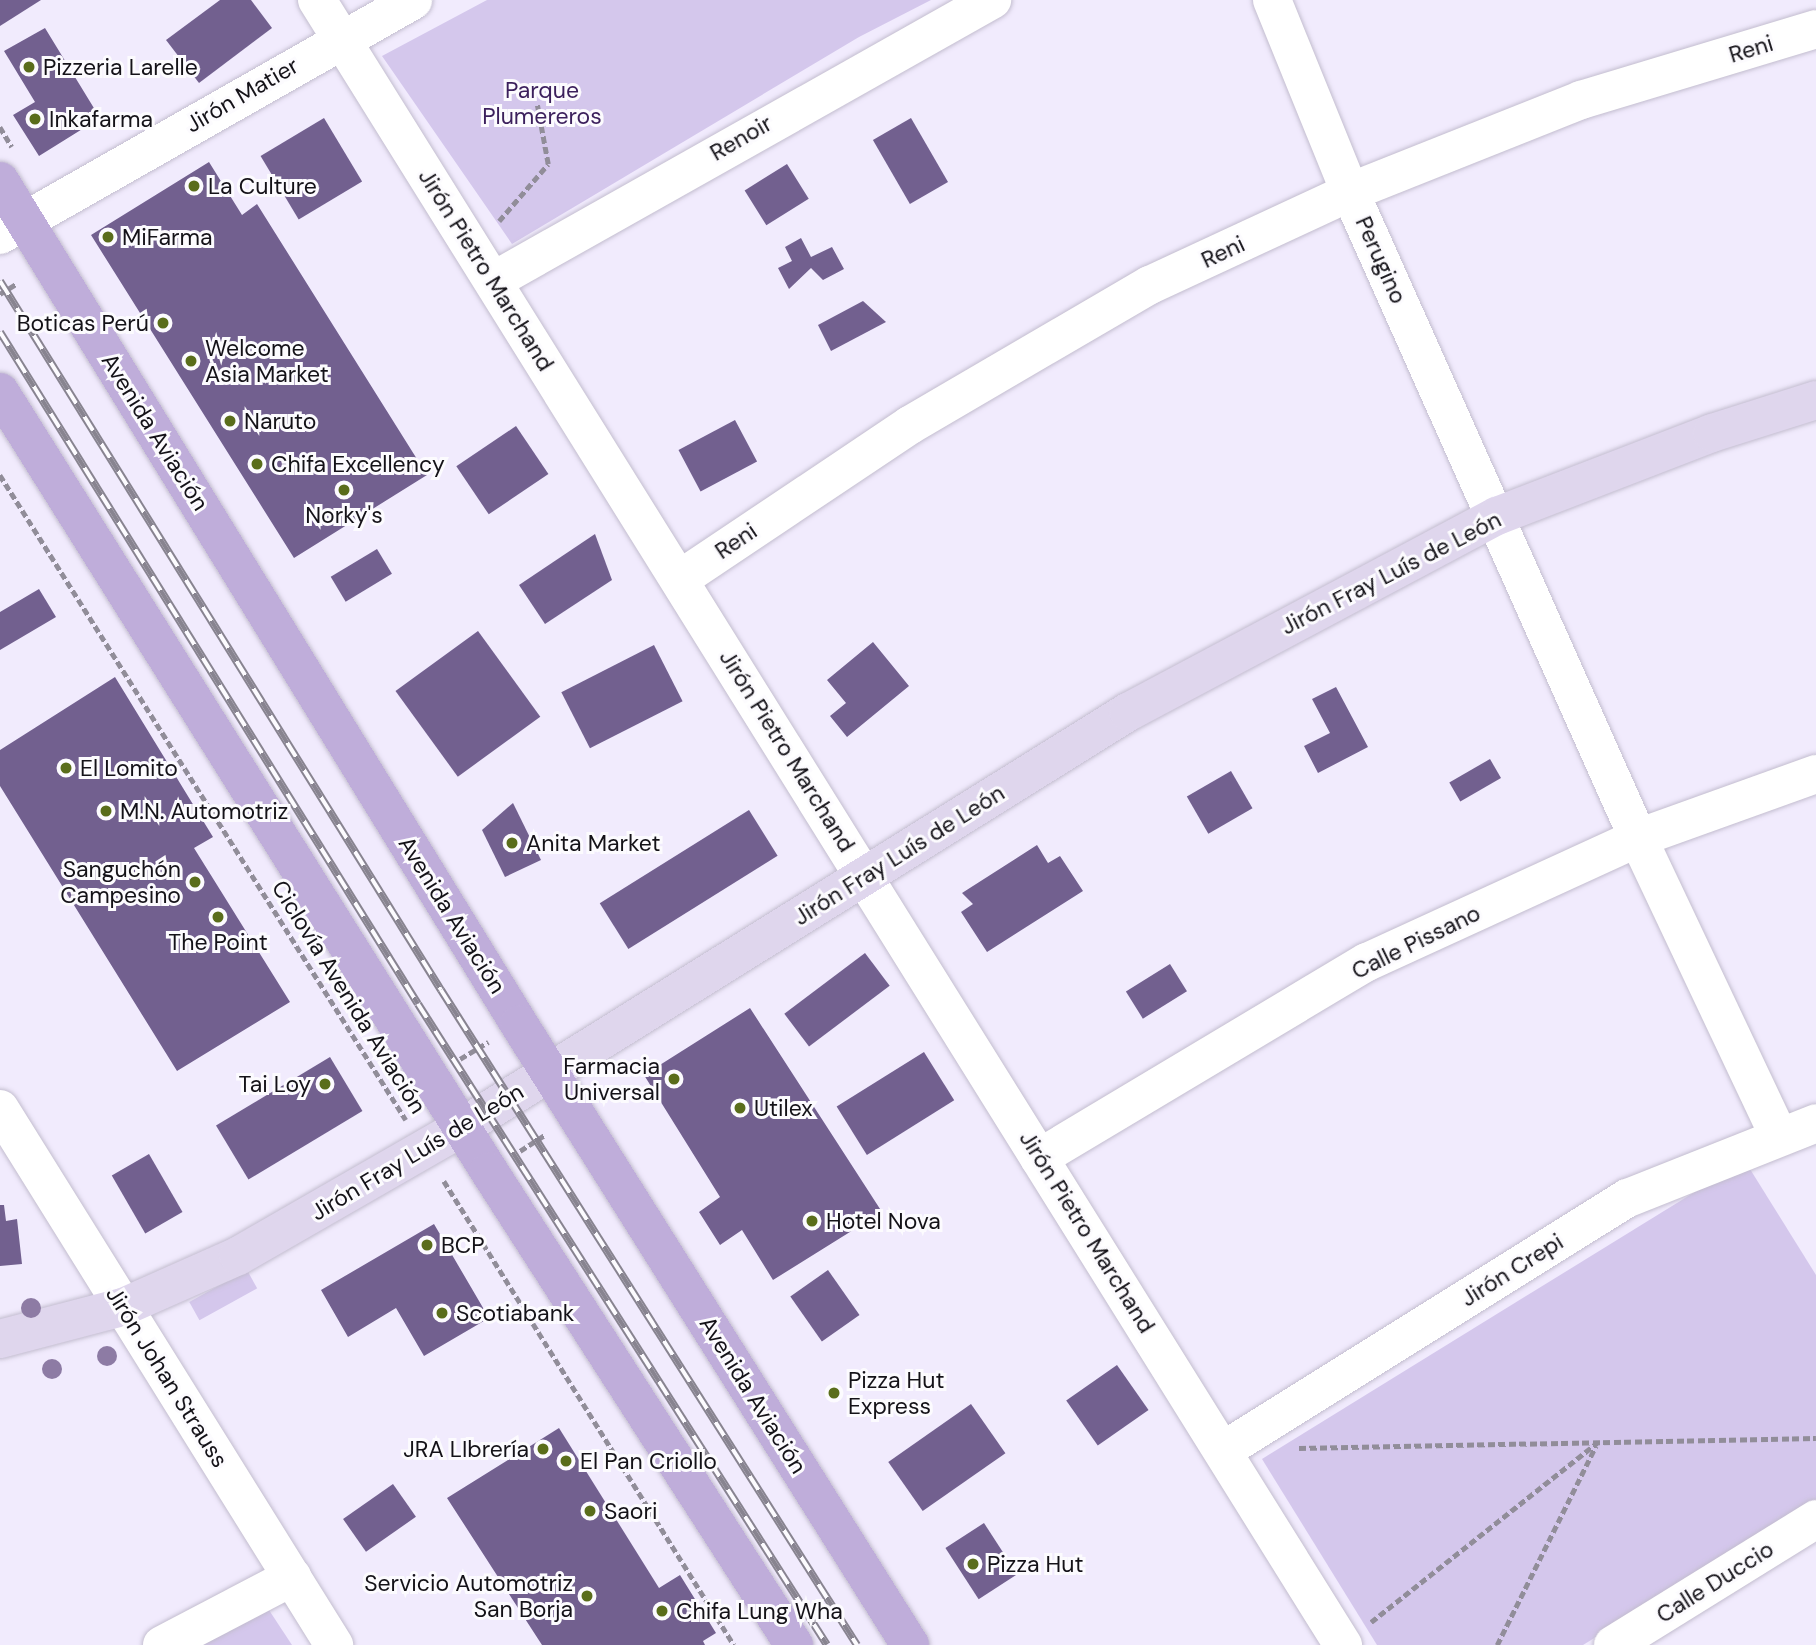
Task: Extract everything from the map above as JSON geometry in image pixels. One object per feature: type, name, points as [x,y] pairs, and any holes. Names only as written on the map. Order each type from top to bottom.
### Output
[{"type":"main road","name":"Avenida Aviación","points":[[0,181],[12,228],[550,1072],[910,1645]]},
{"type":"main road","points":[[0,392],[462,1127],[794,1645]]},
{"type":"street","name":"Jirón Pietro Marchand","points":[[317,0],[1224,1450],[1343,1645]]},
{"type":"street","name":"Jirón Matier","points":[[12,228],[340,39],[413,0]]},
{"type":"street","name":"Renoir","points":[[483,266],[992,0]]},
{"type":"street","name":"Perugino","points":[[1272,0],[1350,192],[1497,516],[1638,838],[1779,1136]]},
{"type":"street","name":"Reni","points":[[680,579],[910,425],[1150,285],[1350,192],[1581,100],[1816,29]]},
{"type":"street","name":"Jirón Fray Luís de León","points":[[0,1339],[124,1307],[238,1256],[425,1150],[1128,712],[1497,516],[1712,433],[1816,400]]},
{"type":"street","name":"Calle Pissano","points":[[1040,1158],[1367,962],[1638,838],[1816,774]]},
{"type":"street","name":"Jirón Johan Strauss","points":[[0,1109],[334,1645]]},
{"type":"street","name":"Jirón Crepi","points":[[1224,1450],[1628,1198],[1816,1123]]},
{"type":"street","name":"Calle Duccio","points":[[1614,1645],[1816,1519]]},
{"type":"street","points":[[162,1645],[292,1577]]},
{"type":"path","points":[[483,266],[548,164],[537,104]]},
{"type":"path","points":[[0,294],[16,284]]},
{"type":"path","name":"Ciclovía Avenida Aviación","points":[[0,475],[734,1645]]},
{"type":"path","points":[[454,1062],[492,1040]]},
{"type":"path","points":[[513,1156],[548,1133]]},
{"type":"path","points":[[1293,1448],[1816,1438]]},
{"type":"path","points":[[1343,1645],[1598,1442]]},
{"type":"path","points":[[1497,1645],[1598,1442]]},
{"type":"green space","name":"Parque Plumereros","points":[[487,0],[931,0],[859,37],[512,244],[382,56]]},
{"type":"green space","points":[[1745,1161],[1816,1275],[1816,1501],[1583,1645],[1377,1645],[1262,1459]]},
{"type":"green space","points":[[247,1270],[257,1288],[199,1320],[189,1302]]},
{"type":"green space","points":[[265,1604],[292,1645],[189,1645]]},
{"type":"building","points":[[0,0],[41,0],[0,26]]},
{"type":"building","points":[[220,0],[251,0],[272,28],[199,83],[166,40]]},
{"type":"building","points":[[45,28],[100,118],[39,156],[13,115],[35,102],[4,51]]},
{"type":"building","points":[[324,118],[362,181],[299,220],[261,156]]},
{"type":"building","points":[[911,118],[948,182],[910,204],[873,140]]},
{"type":"building","points":[[209,162],[242,215],[257,204],[427,475],[294,558],[91,235]]},
{"type":"building","points":[[787,164],[809,199],[766,225],[745,190]]},
{"type":"building","points":[[801,238],[811,257],[832,247],[844,269],[823,280],[811,268],[789,289],[778,268],[792,261],[785,247]]},
{"type":"building","points":[[863,301],[886,322],[831,351],[818,325]]},
{"type":"building","points":[[735,420],[757,461],[701,492],[678,450]]},
{"type":"building","points":[[516,426],[548,474],[489,514],[456,466]]},
{"type":"building","points":[[595,534],[612,580],[545,624],[519,585]]},
{"type":"building","points":[[377,549],[392,574],[346,602],[331,577]]},
{"type":"building","points":[[39,589],[56,617],[0,650],[0,612]]},
{"type":"building","points":[[478,631],[540,717],[458,777],[395,691]]},
{"type":"building","points":[[873,642],[909,686],[847,737],[830,716],[846,703],[827,680]]},
{"type":"building","points":[[654,645],[683,701],[590,748],[561,692]]},
{"type":"building","points":[[115,677],[213,837],[194,848],[290,1002],[177,1071],[0,786],[0,750]]},
{"type":"building","points":[[1336,687],[1368,747],[1318,773],[1304,746],[1330,733],[1312,699]]},
{"type":"building","points":[[1490,759],[1501,778],[1460,802],[1449,783]]},
{"type":"building","points":[[1231,771],[1252,808],[1208,834],[1187,797]]},
{"type":"building","points":[[513,803],[541,860],[505,877],[482,830]]},
{"type":"building","points":[[749,810],[778,856],[628,949],[600,903]]},
{"type":"building","points":[[1037,845],[1048,863],[1060,856],[1083,891],[987,952],[961,912],[973,904],[962,893]]},
{"type":"building","points":[[865,953],[890,986],[809,1047],[784,1014]]},
{"type":"building","points":[[1170,964],[1187,991],[1143,1019],[1126,992]]},
{"type":"building","points":[[750,1008],[882,1212],[773,1280],[742,1230],[720,1245],[699,1212],[720,1197],[644,1075]]},
{"type":"building","points":[[924,1052],[954,1100],[867,1155],[837,1107]]},
{"type":"building","points":[[330,1057],[362,1111],[248,1180],[216,1126]]},
{"type":"building","points":[[149,1154],[182,1212],[145,1234],[112,1176]]},
{"type":"building","points":[[0,1205],[4,1205],[6,1221],[17,1219],[22,1264],[0,1266]]},
{"type":"building","points":[[434,1224],[489,1318],[424,1356],[396,1308],[348,1337],[321,1290]]},
{"type":"building","points":[[828,1270],[860,1315],[822,1341],[790,1296]]},
{"type":"building","points":[[1117,1365],[1149,1410],[1098,1446],[1066,1401]]},
{"type":"building","points":[[971,1404],[1005,1453],[923,1511],[888,1462]]},
{"type":"building","points":[[559,1428],[659,1588],[680,1575],[716,1633],[703,1641],[705,1645],[542,1645],[447,1498]]},
{"type":"building","points":[[393,1484],[416,1517],[366,1552],[343,1519]]},
{"type":"building","points":[[984,1523],[1017,1574],[979,1599],[945,1548]]},
{"type":"railway","points":[[0,281],[441,990],[857,1645]]},
{"type":"railway","points":[[0,332],[418,1004],[827,1645]]},
{"type":"place","name":"Pizzeria Larelle","points":[[29,67]]},
{"type":"place","name":"Inkafarma","points":[[35,119]]},
{"type":"place","name":"La Culture","points":[[194,186]]},
{"type":"place","name":"MiFarma","points":[[108,237]]},
{"type":"place","name":"Boticas Perú","points":[[163,323]]},
{"type":"place","name":"Welcome Asia Market","points":[[191,361]]},
{"type":"place","name":"Naruto","points":[[230,421]]},
{"type":"place","name":"Chifa Excellency","points":[[257,464]]},
{"type":"place","name":"Norky's","points":[[344,490]]},
{"type":"place","name":"El Lomito","points":[[66,768]]},
{"type":"place","name":"M.N. Automotriz","points":[[106,811]]},
{"type":"place","name":"Anita Market","points":[[512,843]]},
{"type":"place","name":"Sanguchón Campesino","points":[[195,882]]},
{"type":"place","name":"The Point","points":[[218,917]]},
{"type":"place","name":"Farmacia Universal","points":[[674,1079]]},
{"type":"place","name":"Tai Loy","points":[[325,1084]]},
{"type":"place","name":"Utilex","points":[[740,1108]]},
{"type":"place","name":"Hotel Nova","points":[[812,1221]]},
{"type":"place","name":"BCP","points":[[427,1245]]},
{"type":"place","name":"Scotiabank","points":[[442,1313]]},
{"type":"place","name":"Pizza Hut Express","points":[[834,1393]]},
{"type":"place","name":"JRA LIbrería","points":[[543,1449]]},
{"type":"place","name":"El Pan Criollo","points":[[566,1461]]},
{"type":"place","name":"Saori","points":[[590,1511]]},
{"type":"place","name":"Pizza Hut","points":[[973,1564]]},
{"type":"place","name":"Servicio Automotriz San Borja","points":[[587,1596]]},
{"type":"place","name":"Chifa Lung Wha","points":[[662,1611]]}]
